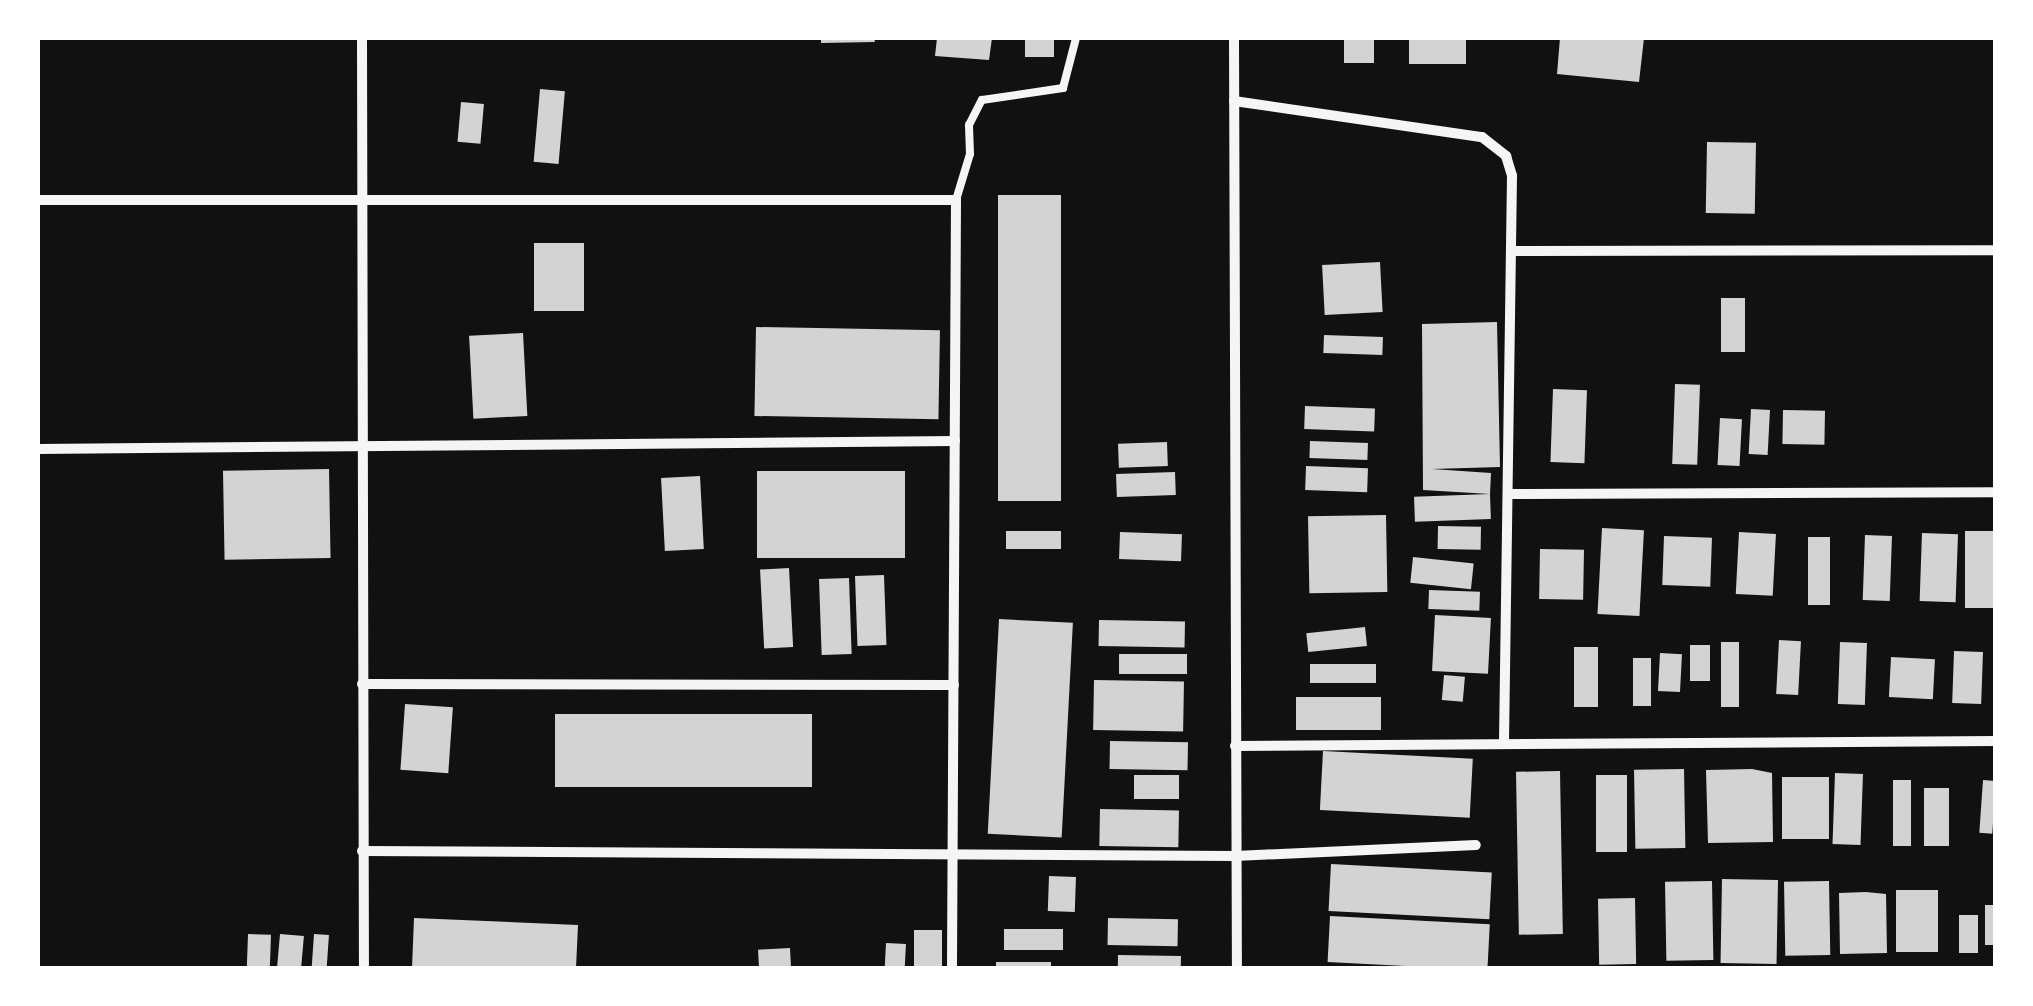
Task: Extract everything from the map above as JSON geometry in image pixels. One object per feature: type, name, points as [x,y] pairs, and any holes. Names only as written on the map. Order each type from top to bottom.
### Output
[{"type":"street","points":[[362,38],[364,968]]},
{"type":"street","points":[[1234,38],[1237,968]]},
{"type":"street","points":[[1234,101],[1482,136],[1506,156],[1512,176],[1512,251],[1504,744]]},
{"type":"street","points":[[38,200],[956,200],[952,968]]},
{"type":"street","points":[[1512,251],[1996,250]]},
{"type":"street","points":[[38,449],[955,442]]},
{"type":"street","points":[[1510,494],[1996,492]]},
{"type":"street","points":[[362,684],[954,685]]},
{"type":"street","points":[[1235,746],[1996,741]]},
{"type":"street","points":[[362,851],[1236,856],[1476,845]]},
{"type":"lane","points":[[956,200],[970,154],[970,125],[982,100],[1064,88],[1076,38]]},
{"type":"building","points":[[821,38],[874,38],[875,42],[821,43]]},
{"type":"building","points":[[937,38],[992,38],[989,60],[935,56]]},
{"type":"building","points":[[1025,38],[1054,38],[1054,57],[1025,57]]},
{"type":"building","points":[[1344,38],[1374,38],[1374,63],[1344,63]]},
{"type":"building","points":[[1409,38],[1466,38],[1466,64],[1409,64]]},
{"type":"building","points":[[1560,38],[1644,38],[1639,82],[1557,74]]},
{"type":"building","points":[[540,89],[565,91],[559,164],[534,162]]},
{"type":"building","points":[[461,102],[484,104],[480,144],[458,142]]},
{"type":"building","points":[[1707,142],[1756,143],[1755,214],[1706,213]]},
{"type":"building","points":[[998,195],[1061,195],[1061,501],[998,501]]},
{"type":"building","points":[[534,243],[584,243],[584,311],[534,311]]},
{"type":"building","points":[[1380,262],[1383,312],[1325,315],[1322,265]]},
{"type":"building","points":[[1721,298],[1745,298],[1745,352],[1721,352]]},
{"type":"building","points":[[1497,322],[1500,467],[1432,469],[1491,473],[1490,494],[1423,490],[1422,324]]},
{"type":"building","points":[[756,327],[940,330],[938,419],[754,416]]},
{"type":"building","points":[[523,333],[527,416],[473,419],[469,336]]},
{"type":"building","points":[[1324,335],[1383,337],[1382,355],[1323,353]]},
{"type":"building","points":[[1675,384],[1700,385],[1697,465],[1672,464]]},
{"type":"building","points":[[1553,389],[1587,390],[1584,463],[1550,462]]},
{"type":"building","points":[[1305,406],[1375,408],[1374,431],[1304,429]]},
{"type":"building","points":[[1751,409],[1770,410],[1768,455],[1749,454]]},
{"type":"building","points":[[1783,410],[1825,411],[1824,445],[1782,444]]},
{"type":"building","points":[[1720,418],[1742,419],[1740,466],[1718,465]]},
{"type":"building","points":[[1310,441],[1368,443],[1367,460],[1309,458]]},
{"type":"building","points":[[1167,442],[1168,466],[1119,468],[1118,444]]},
{"type":"building","points":[[1306,466],[1368,468],[1367,492],[1305,490]]},
{"type":"building","points":[[329,469],[331,558],[225,560],[223,471]]},
{"type":"building","points":[[757,471],[905,471],[905,558],[757,558]]},
{"type":"building","points":[[1175,472],[1176,495],[1117,497],[1116,474]]},
{"type":"building","points":[[700,476],[704,549],[665,551],[661,478]]},
{"type":"building","points":[[1490,494],[1491,519],[1415,522],[1414,497]]},
{"type":"building","points":[[1386,515],[1387,592],[1309,593],[1308,516]]},
{"type":"building","points":[[1438,526],[1481,527],[1481,550],[1438,549]]},
{"type":"building","points":[[1602,528],[1644,530],[1639,616],[1597,614]]},
{"type":"building","points":[[1006,531],[1061,531],[1061,549],[1006,549]]},
{"type":"building","points":[[1965,531],[1996,531],[1996,608],[1965,608]]},
{"type":"building","points":[[1120,532],[1182,534],[1181,561],[1119,559]]},
{"type":"building","points":[[1739,532],[1776,534],[1773,596],[1736,594]]},
{"type":"building","points":[[1922,533],[1958,534],[1956,602],[1920,601]]},
{"type":"building","points":[[1865,535],[1892,536],[1890,601],[1863,600]]},
{"type":"building","points":[[1664,536],[1712,538],[1710,587],[1662,585]]},
{"type":"building","points":[[1808,537],[1830,537],[1830,605],[1808,605]]},
{"type":"building","points":[[1540,549],[1584,550],[1583,600],[1539,599]]},
{"type":"building","points":[[1413,557],[1474,563],[1471,589],[1410,583]]},
{"type":"building","points":[[789,568],[793,647],[764,648],[760,570]]},
{"type":"building","points":[[884,575],[886,645],[857,646],[855,576]]},
{"type":"building","points":[[849,578],[852,654],[822,655],[819,579]]},
{"type":"building","points":[[1429,590],[1480,592],[1479,611],[1428,609]]},
{"type":"building","points":[[1435,615],[1491,618],[1488,674],[1432,671]]},
{"type":"building","points":[[999,619],[1073,623],[1062,838],[988,834]]},
{"type":"building","points":[[1099,620],[1185,622],[1185,647],[1099,646]]},
{"type":"building","points":[[1365,627],[1367,646],[1308,652],[1306,633]]},
{"type":"building","points":[[1779,640],[1801,641],[1798,695],[1776,694]]},
{"type":"building","points":[[1721,642],[1739,642],[1739,707],[1721,707]]},
{"type":"building","points":[[1840,642],[1867,643],[1865,705],[1838,704]]},
{"type":"building","points":[[1690,645],[1710,645],[1710,681],[1690,681]]},
{"type":"building","points":[[1574,647],[1598,647],[1598,707],[1574,707]]},
{"type":"building","points":[[1954,651],[1983,652],[1981,704],[1952,703]]},
{"type":"building","points":[[1660,653],[1682,654],[1680,692],[1658,691]]},
{"type":"building","points":[[1119,654],[1187,654],[1187,674],[1119,674]]},
{"type":"building","points":[[1891,657],[1935,659],[1933,699],[1889,697]]},
{"type":"building","points":[[1633,658],[1651,658],[1651,706],[1633,706]]},
{"type":"building","points":[[1310,664],[1376,664],[1376,683],[1310,683]]},
{"type":"building","points":[[1444,675],[1465,677],[1463,702],[1442,700]]},
{"type":"building","points":[[1094,680],[1184,682],[1183,732],[1093,730]]},
{"type":"building","points":[[1296,697],[1381,697],[1381,730],[1296,730]]},
{"type":"building","points":[[405,704],[453,707],[448,773],[400,770]]},
{"type":"building","points":[[555,714],[812,714],[812,787],[555,787]]},
{"type":"building","points":[[1110,741],[1188,742],[1187,770],[1110,769]]},
{"type":"building","points":[[1323,751],[1473,759],[1470,818],[1320,810]]},
{"type":"building","points":[[1684,769],[1685,848],[1635,849],[1634,770]]},
{"type":"building","points":[[1752,769],[1772,773],[1773,842],[1708,843],[1706,770]]},
{"type":"building","points":[[1560,771],[1563,934],[1519,935],[1516,772]]},
{"type":"building","points":[[1835,773],[1863,774],[1861,845],[1833,844]]},
{"type":"building","points":[[1134,775],[1179,775],[1179,799],[1134,799]]},
{"type":"building","points":[[1596,775],[1627,775],[1627,852],[1596,852]]},
{"type":"building","points":[[1782,777],[1829,777],[1829,839],[1782,839]]},
{"type":"building","points":[[1893,780],[1911,780],[1911,846],[1893,846]]},
{"type":"building","points":[[1983,780],[1996,781],[1992,834],[1979,833]]},
{"type":"building","points":[[1924,788],[1949,788],[1949,846],[1924,846]]},
{"type":"building","points":[[1100,809],[1179,810],[1178,847],[1099,846]]},
{"type":"building","points":[[1331,864],[1492,872],[1489,919],[1329,911]]},
{"type":"building","points":[[1049,876],[1076,877],[1075,912],[1048,911]]},
{"type":"building","points":[[1722,879],[1778,880],[1777,964],[1721,963]]},
{"type":"building","points":[[1712,881],[1713,960],[1666,961],[1665,882]]},
{"type":"building","points":[[1829,881],[1830,955],[1785,956],[1784,882]]},
{"type":"building","points":[[1896,890],[1938,890],[1938,952],[1896,952]]},
{"type":"building","points":[[1839,893],[1886,894],[1887,953],[1840,954]]},
{"type":"building","points":[[1635,898],[1636,964],[1599,965],[1598,899]]},
{"type":"building","points":[[1985,905],[1996,905],[1996,945],[1985,945]]},
{"type":"building","points":[[1959,915],[1978,915],[1978,953],[1959,953]]},
{"type":"building","points":[[1330,916],[1490,924],[1487,968],[1328,962]]},
{"type":"building","points":[[414,918],[578,925],[576,968],[412,968]]},
{"type":"building","points":[[1108,918],[1178,919],[1178,946],[1108,945]]},
{"type":"building","points":[[1004,929],[1063,929],[1063,950],[1004,950]]},
{"type":"building","points":[[914,930],[942,930],[942,968],[914,968]]},
{"type":"building","points":[[248,934],[271,935],[270,968],[247,968]]},
{"type":"building","points":[[280,934],[304,936],[301,968],[277,968]]},
{"type":"building","points":[[314,934],[329,935],[327,968],[312,968]]},
{"type":"building","points":[[886,943],[906,944],[905,968],[885,968]]},
{"type":"building","points":[[790,948],[791,968],[759,968],[758,950]]},
{"type":"building","points":[[1118,955],[1181,956],[1181,968],[1118,968]]},
{"type":"building","points":[[996,962],[1051,962],[1051,968],[996,968]]}]
